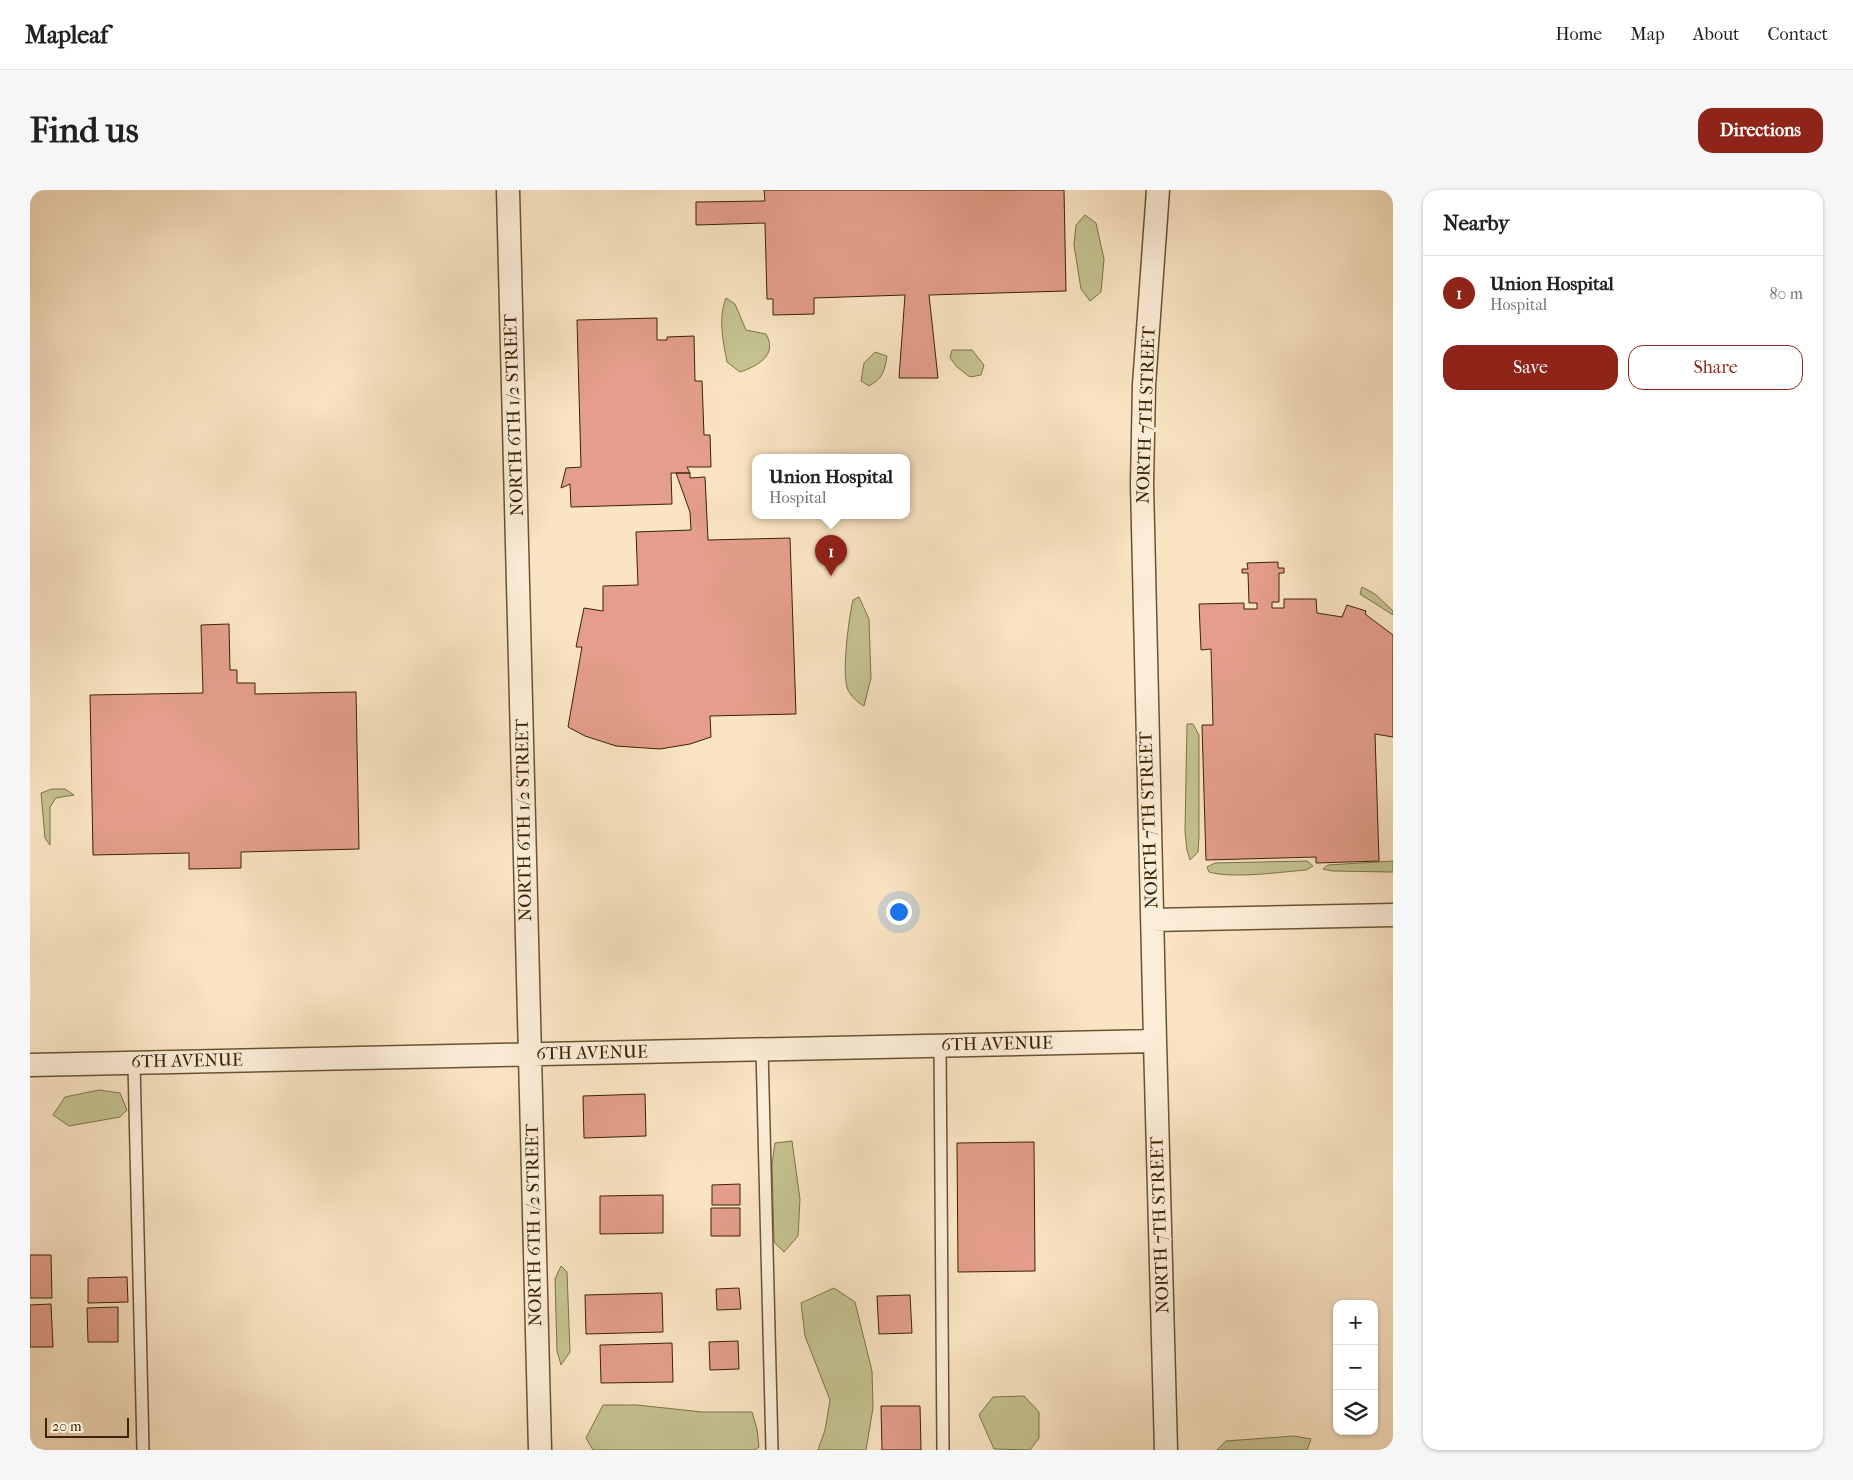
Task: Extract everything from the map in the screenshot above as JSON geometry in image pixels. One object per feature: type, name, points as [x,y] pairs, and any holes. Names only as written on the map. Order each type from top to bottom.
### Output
[{"type":"street","name":"NORTH 6TH 1/2 STREET","points":[[508,190],[540,1450]]},
{"type":"street","name":"NORTH 7TH STREET","points":[[1158,190],[1144,385],[1142,484],[1166,1450]]},
{"type":"street","points":[[1152,920],[1393,915]]},
{"type":"street","name":"6TH AVENUE","points":[[30,1065],[1155,1041]]},
{"type":"lane","points":[[940,1045],[943,1450]]},
{"type":"lane","points":[[762,1049],[772,1450]]},
{"type":"lane","points":[[134,1063],[143,1450]]},
{"type":"shaded area","points":[[1085,215],[1096,223],[1104,259],[1101,292],[1090,301],[1081,289],[1074,245],[1076,225]]},
{"type":"shaded area","points":[[726,298],[735,304],[746,330],[766,334],[769,341],[770,348],[764,359],[740,372],[727,362],[725,354],[722,313]]},
{"type":"shaded area","points":[[952,350],[972,350],[984,365],[981,375],[970,377],[957,367],[950,358]]},
{"type":"shaded area","points":[[875,352],[887,356],[884,370],[880,377],[869,386],[861,381],[864,363]]},
{"type":"shaded area","points":[[1362,587],[1375,594],[1393,611],[1393,615],[1360,594]]},
{"type":"shaded area","points":[[859,597],[869,619],[871,678],[864,706],[848,690],[845,672],[851,608],[853,600]]},
{"type":"shaded area","points":[[1187,724],[1193,724],[1199,735],[1198,852],[1190,860],[1185,832]]},
{"type":"shaded area","points":[[52,789],[65,789],[74,795],[56,798],[50,807],[50,845],[45,838],[41,793]]},
{"type":"shaded area","points":[[1307,861],[1313,866],[1306,870],[1257,874],[1219,874],[1209,872],[1207,867],[1215,863]]},
{"type":"shaded area","points":[[1393,861],[1393,872],[1332,871],[1323,869],[1328,865]]},
{"type":"shaded area","points":[[99,1090],[120,1093],[127,1110],[120,1117],[69,1126],[53,1115],[65,1097]]},
{"type":"shaded area","points":[[792,1141],[800,1199],[798,1236],[784,1252],[774,1242],[772,1164],[775,1143]]},
{"type":"shaded area","points":[[561,1266],[567,1272],[570,1352],[561,1365],[557,1351],[555,1279]]},
{"type":"shaded area","points":[[834,1288],[855,1302],[872,1371],[873,1408],[866,1450],[818,1450],[825,1430],[830,1400],[805,1336],[801,1303]]},
{"type":"shaded area","points":[[1024,1396],[1039,1412],[1039,1438],[1030,1450],[994,1449],[979,1415],[993,1397]]},
{"type":"shaded area","points":[[603,1405],[637,1405],[702,1412],[752,1412],[757,1429],[759,1447],[755,1450],[593,1450],[586,1438]]},
{"type":"shaded area","points":[[1294,1436],[1311,1439],[1307,1450],[1217,1450],[1226,1441]]},
{"type":"building","points":[[764,190],[1064,190],[1066,291],[929,295],[938,378],[899,378],[905,295],[814,298],[814,314],[773,315],[773,299],[767,299],[765,223],[696,225],[696,202],[765,201]]},
{"type":"building","points":[[657,318],[657,340],[667,340],[667,337],[694,336],[695,381],[702,381],[704,435],[710,435],[711,467],[687,467],[690,473],[671,473],[672,504],[571,507],[570,484],[561,488],[566,468],[581,467],[577,320]]},
{"type":"building","points":[[676,473],[690,473],[690,478],[705,477],[708,540],[790,538],[796,714],[710,716],[711,737],[690,744],[660,749],[616,746],[585,736],[568,727],[582,647],[576,647],[584,608],[603,611],[603,586],[638,585],[636,532],[691,530],[690,512]]},
{"type":"building","points":[[1278,562],[1278,568],[1284,568],[1284,573],[1279,573],[1279,602],[1272,602],[1272,608],[1284,608],[1284,599],[1316,599],[1317,613],[1342,617],[1347,605],[1366,611],[1365,614],[1393,635],[1393,737],[1375,734],[1379,861],[1316,863],[1316,857],[1206,860],[1202,725],[1213,725],[1211,649],[1201,650],[1199,604],[1244,603],[1244,609],[1257,609],[1257,603],[1249,603],[1248,573],[1242,573],[1242,569],[1248,569],[1247,563]]},
{"type":"building","points":[[229,624],[230,670],[237,670],[237,683],[255,683],[255,694],[356,692],[359,849],[241,852],[241,868],[189,869],[189,853],[93,855],[90,695],[203,693],[201,625]]},
{"type":"building","points":[[645,1094],[646,1136],[584,1138],[583,1096]]},
{"type":"building","points":[[1034,1142],[1035,1271],[958,1272],[957,1143]]},
{"type":"building","points":[[740,1184],[740,1205],[712,1205],[712,1185]]},
{"type":"building","points":[[663,1195],[663,1233],[600,1234],[600,1196]]},
{"type":"building","points":[[711,1208],[740,1208],[740,1236],[711,1236]]},
{"type":"building","points":[[30,1255],[51,1255],[52,1298],[30,1298]]},
{"type":"building","points":[[127,1277],[128,1302],[88,1303],[88,1278]]},
{"type":"building","points":[[739,1288],[741,1309],[717,1310],[716,1289]]},
{"type":"building","points":[[662,1293],[663,1332],[586,1334],[585,1295]]},
{"type":"building","points":[[910,1295],[912,1333],[879,1334],[877,1296]]},
{"type":"building","points":[[51,1304],[53,1347],[30,1347],[30,1305]]},
{"type":"building","points":[[118,1307],[118,1342],[88,1342],[87,1308]]},
{"type":"building","points":[[738,1341],[739,1369],[710,1370],[709,1342]]},
{"type":"building","points":[[672,1343],[673,1382],[601,1383],[600,1345]]},
{"type":"building","points":[[881,1406],[920,1406],[921,1450],[882,1450]]},
{"type":"place","name":"Union Hospital","points":[[831,576]]}]
